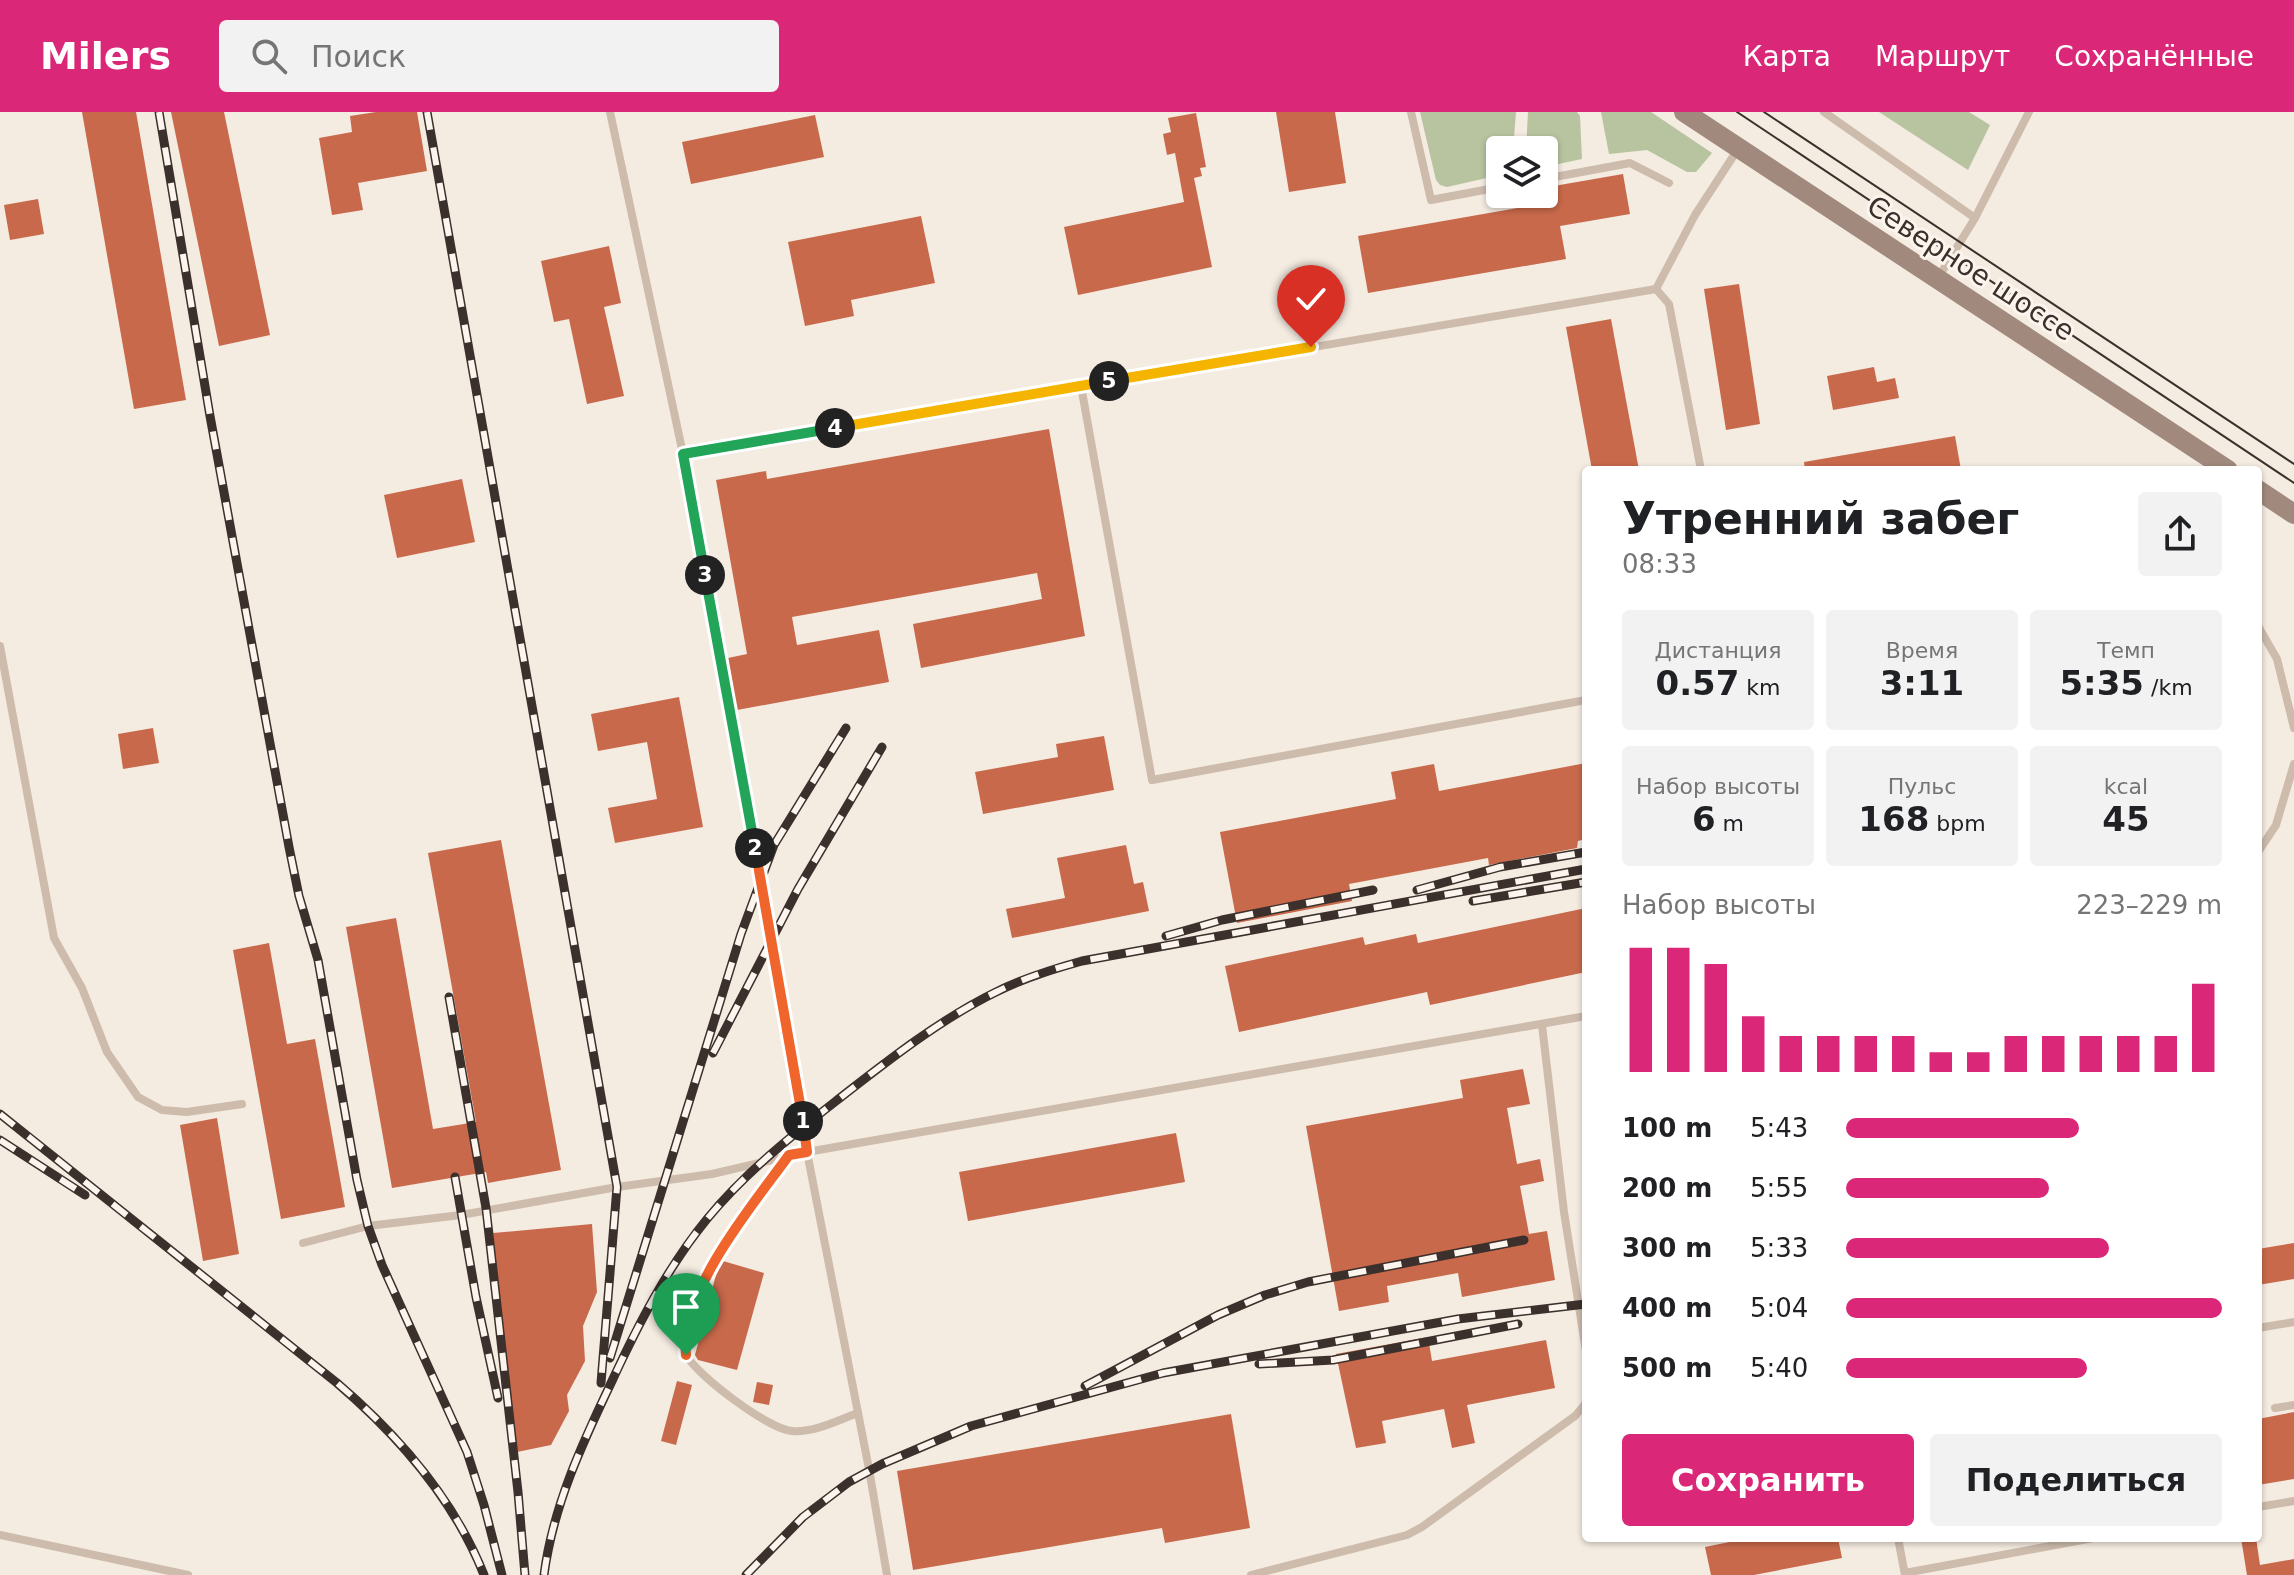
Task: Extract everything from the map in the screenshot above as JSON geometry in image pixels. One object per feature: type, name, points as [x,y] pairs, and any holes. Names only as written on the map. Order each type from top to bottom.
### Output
[{"type":"main road","name":"Северное шоссе","points":[[1684,112],[2222,466]]},
{"type":"main road","points":[[2262,493],[2294,514]]},
{"type":"lane","points":[[610,112],[683,454],[772,938],[807,1152],[887,1575]]},
{"type":"lane","points":[[1411,112],[1431,200],[1486,190]]},
{"type":"lane","points":[[1824,112],[1975,218]]},
{"type":"lane","points":[[1937,279],[1975,218],[2029,112]]},
{"type":"lane","points":[[1656,289],[1695,215],[1738,149]]},
{"type":"lane","points":[[1558,176],[1630,163],[1669,183]]},
{"type":"lane","points":[[683,454],[1656,289]]},
{"type":"lane","points":[[1656,289],[1669,304],[1700,466]]},
{"type":"lane","points":[[1081,386],[1152,780],[1582,701]]},
{"type":"lane","points":[[2262,633],[2277,659],[2294,728]]},
{"type":"lane","points":[[0,646],[54,938],[82,988],[107,1052],[138,1097],[162,1110],[187,1112],[242,1104]]},
{"type":"lane","points":[[2262,846],[2276,825],[2294,764]]},
{"type":"lane","points":[[303,1243],[368,1226],[461,1215],[617,1187],[712,1174],[789,1155],[1582,1017]]},
{"type":"lane","points":[[1542,1025],[1564,1212],[1582,1326]]},
{"type":"lane","points":[[789,1155],[711,1267],[691,1319],[686,1355],[736,1402],[777,1428],[803,1431],[858,1413]]},
{"type":"lane","points":[[2262,1327],[2294,1322]]},
{"type":"lane","points":[[2275,1408],[2294,1405]]},
{"type":"lane","points":[[1251,1575],[1391,1541],[1422,1527],[1575,1416],[1582,1408]]},
{"type":"lane","points":[[2262,1506],[2294,1501]]},
{"type":"lane","points":[[0,1535],[188,1575]]},
{"type":"lane","points":[[1899,1542],[1905,1574],[2072,1542]]},
{"type":"green space","points":[[1420,112],[1516,112],[1514,136],[1486,136],[1486,178],[1447,187],[1436,180]]},
{"type":"green space","points":[[1528,112],[1577,112],[1580,116],[1582,159],[1558,164],[1558,136],[1527,136]]},
{"type":"green space","points":[[1601,112],[1651,112],[1712,153],[1696,172],[1687,172],[1647,150],[1609,154]]},
{"type":"green space","points":[[1879,112],[1969,112],[1990,125],[1968,170]]},
{"type":"building","points":[[82,112],[136,112],[186,400],[134,409]]},
{"type":"building","points":[[171,112],[224,112],[270,335],[219,346]]},
{"type":"building","points":[[376,112],[417,112],[427,171],[358,183],[363,210],[332,215],[319,138],[352,132],[350,116]]},
{"type":"building","points":[[1276,112],[1335,112],[1346,183],[1289,192]]},
{"type":"building","points":[[1196,113],[1206,167],[1200,168],[1202,176],[1194,178],[1212,267],[1078,295],[1064,227],[1184,202],[1175,153],[1167,155],[1163,134],[1171,132],[1168,118]]},
{"type":"building","points":[[815,115],[824,157],[691,184],[682,142]]},
{"type":"building","points":[[1623,174],[1630,214],[1560,226],[1566,259],[1368,293],[1358,236],[1517,208],[1558,208],[1558,185]]},
{"type":"building","points":[[38,199],[44,234],[10,240],[4,205]]},
{"type":"building","points":[[921,216],[935,283],[851,300],[854,316],[805,326],[788,242]]},
{"type":"building","points":[[609,246],[621,303],[604,307],[624,396],[587,404],[569,319],[554,322],[541,261]]},
{"type":"building","points":[[1739,284],[1760,424],[1726,430],[1704,289]]},
{"type":"building","points":[[1611,319],[1638,466],[1591,466],[1566,327]]},
{"type":"building","points":[[1874,367],[1877,382],[1895,378],[1899,398],[1833,410],[1827,376]]},
{"type":"building","points":[[1049,429],[1085,636],[921,668],[913,624],[1042,599],[1037,573],[792,617],[797,645],[879,630],[889,682],[737,710],[728,658],[747,654],[716,480],[766,471],[767,479]]},
{"type":"building","points":[[1955,436],[1960,466],[1804,466],[1804,462]]},
{"type":"building","points":[[462,479],[475,542],[397,558],[384,495]]},
{"type":"building","points":[[679,697],[703,827],[615,843],[608,808],[657,799],[647,742],[598,751],[591,714]]},
{"type":"building","points":[[153,728],[159,763],[123,769],[118,734]]},
{"type":"building","points":[[1104,736],[1114,790],[983,814],[975,772],[1058,757],[1056,744]]},
{"type":"building","points":[[1434,764],[1439,791],[1582,764],[1582,840],[1578,841],[1577,848],[1489,865],[1488,858],[1349,884],[1352,901],[1237,923],[1220,832],[1396,799],[1391,772]]},
{"type":"building","points":[[501,840],[561,1170],[488,1183],[486,1172],[392,1188],[346,927],[396,918],[433,1129],[476,1122],[428,853]]},
{"type":"building","points":[[1126,845],[1134,884],[1143,882],[1149,911],[1012,938],[1006,909],[1065,898],[1057,858]]},
{"type":"building","points":[[1582,909],[1582,973],[1430,1005],[1427,992],[1239,1032],[1225,966],[1363,937],[1365,945],[1416,934],[1418,943]]},
{"type":"building","points":[[269,943],[287,1044],[315,1039],[345,1207],[281,1219],[233,950]]},
{"type":"building","points":[[1523,1069],[1530,1104],[1507,1108],[1517,1164],[1540,1159],[1544,1181],[1520,1186],[1529,1234],[1547,1231],[1555,1280],[1462,1297],[1458,1273],[1387,1286],[1389,1302],[1339,1311],[1306,1126],[1463,1098],[1460,1080]]},
{"type":"building","points":[[217,1118],[239,1254],[203,1261],[180,1125]]},
{"type":"building","points":[[1176,1133],[1185,1182],[968,1221],[959,1172]]},
{"type":"building","points":[[592,1224],[597,1292],[583,1326],[585,1361],[567,1395],[569,1411],[551,1445],[512,1453],[493,1233]]},
{"type":"building","points":[[2294,1243],[2294,1279],[2262,1284],[2262,1248]]},
{"type":"building","points":[[723,1261],[764,1273],[737,1370],[698,1360],[695,1355],[717,1271]]},
{"type":"building","points":[[1428,1337],[1432,1361],[1546,1340],[1555,1388],[1467,1405],[1475,1443],[1452,1448],[1444,1409],[1382,1421],[1386,1443],[1356,1448],[1336,1354]]},
{"type":"building","points":[[677,1381],[692,1385],[676,1445],[661,1441]]},
{"type":"building","points":[[757,1382],[773,1385],[769,1405],[753,1402]]},
{"type":"building","points":[[2294,1412],[2294,1479],[2262,1484],[2262,1418]]},
{"type":"building","points":[[1231,1414],[1250,1528],[1165,1543],[1162,1528],[913,1570],[897,1471]]},
{"type":"building","points":[[1729,1542],[1839,1542],[1842,1558],[1754,1575],[1711,1575],[1705,1547]]},
{"type":"building","points":[[2242,1542],[2257,1542],[2260,1565],[2294,1559],[2294,1575],[2247,1575]]},
{"type":"tram line","points":[[1737,112],[2294,483]]},
{"type":"tram line","points":[[1764,112],[2294,464]]},
{"type":"railway","points":[[159,112],[210,416],[289,847],[299,896],[318,960],[357,1180],[368,1226],[382,1265],[467,1452],[502,1575]]},
{"type":"railway","points":[[427,112],[617,1187],[601,1383]]},
{"type":"railway","points":[[610,1358],[741,934],[774,845],[846,728]]},
{"type":"railway","points":[[713,1053],[798,889],[882,747]]},
{"type":"railway","points":[[1417,890],[1500,867],[1582,853]]},
{"type":"railway","points":[[544,1575],[554,1524],[590,1428],[643,1318],[692,1238],[721,1202],[768,1157],[855,1086],[934,1029],[1007,987],[1082,961],[1582,870]]},
{"type":"railway","points":[[1473,901],[1582,883]]},
{"type":"railway","points":[[1166,936],[1222,920],[1373,890]]},
{"type":"railway","points":[[449,997],[486,1208],[525,1575]]},
{"type":"railway","points":[[0,1114],[360,1403],[403,1447],[441,1495],[472,1547],[484,1575]]},
{"type":"railway","points":[[0,1140],[85,1195]]},
{"type":"railway","points":[[455,1177],[498,1398]]},
{"type":"railway","points":[[1085,1386],[1218,1315],[1265,1295],[1308,1282],[1524,1240]]},
{"type":"railway","points":[[746,1575],[803,1517],[849,1482],[882,1464],[971,1426],[1163,1373],[1458,1319],[1582,1304]]},
{"type":"railway","points":[[1259,1364],[1333,1360],[1518,1324]]},
{"type":"route","points":[[686,1355],[688,1331],[696,1301],[711,1267],[789,1155],[807,1152],[772,938],[683,454],[1311,347]]}]
